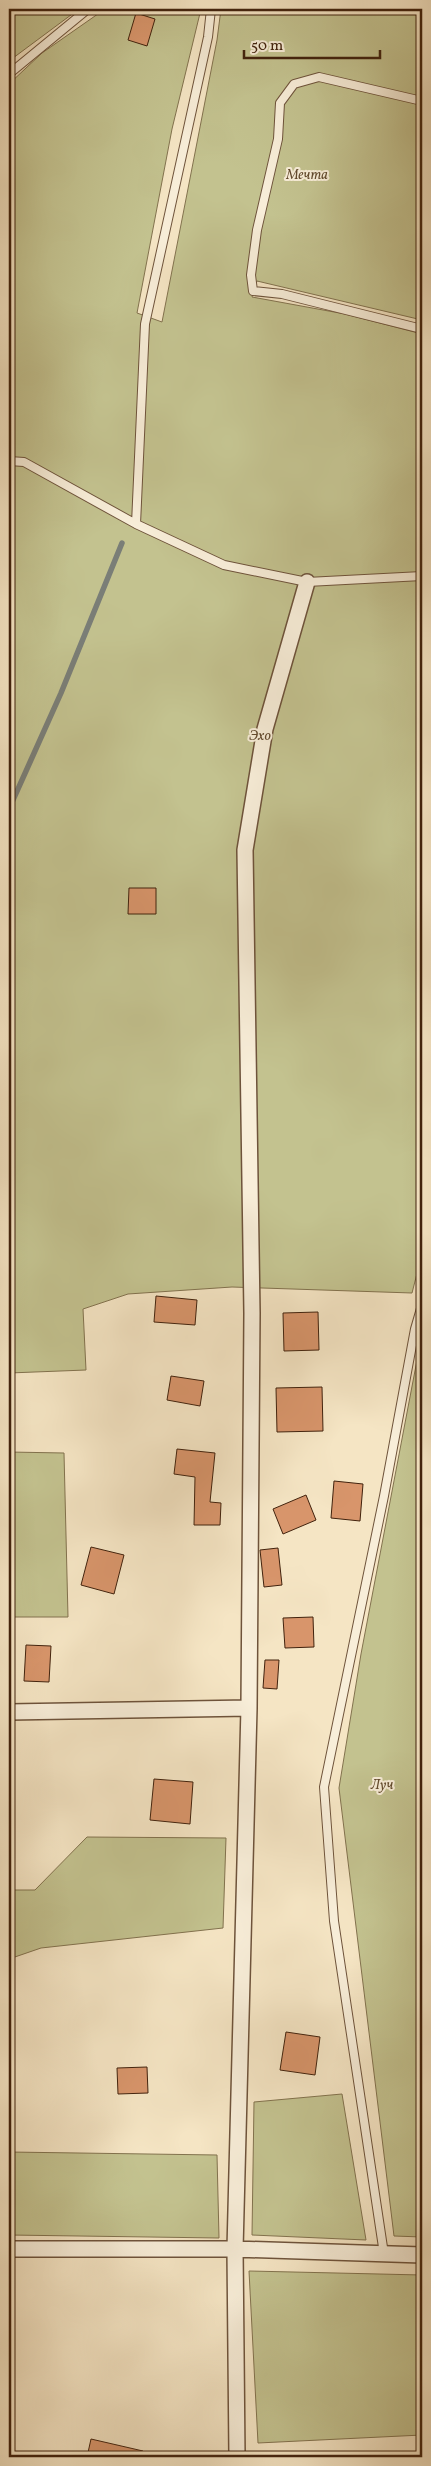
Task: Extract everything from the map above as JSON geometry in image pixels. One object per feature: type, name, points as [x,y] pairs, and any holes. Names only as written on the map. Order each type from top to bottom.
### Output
[{"type":"street","points":[[237,2457],[235,2249],[249,1708],[252,1313],[245,850],[265,730],[307,582]]},
{"type":"street","points":[[9,1712],[249,1708]]},
{"type":"street","points":[[9,2249],[235,2249],[422,2255]]},
{"type":"lane","points":[[9,74],[88,9]]},
{"type":"lane","points":[[136,524],[145,324],[208,37],[211,9]]},
{"type":"lane","points":[[422,101],[319,77],[294,84],[280,103],[278,139],[257,230],[251,276],[253,291],[282,294],[422,329]]},
{"type":"lane","points":[[9,461],[24,462],[136,524],[224,565],[307,582],[422,576]]},
{"type":"lane","points":[[384,2254],[334,1921],[324,1787],[384,1496],[415,1330],[422,1305]]},
{"type":"green space","points":[[9,9],[79,9],[9,61]]},
{"type":"green space","points":[[105,9],[201,9],[172,129],[137,313],[162,322],[217,40],[221,9],[422,9],[422,320],[257,281],[252,297],[345,314],[422,334],[422,1254],[412,1293],[232,1287],[128,1294],[83,1309],[86,1370],[9,1373],[9,84],[42,53]]},
{"type":"green space","name":"Луч","points":[[422,1334],[422,2237],[394,2236],[339,1788],[361,1654]]},
{"type":"green space","points":[[9,1452],[64,1453],[68,1617],[9,1617]]},
{"type":"green space","points":[[87,1837],[226,1838],[223,1928],[41,1948],[9,1959],[9,1890],[35,1890]]},
{"type":"green space","points":[[342,2094],[366,2240],[252,2235],[254,2102]]},
{"type":"green space","points":[[9,2152],[217,2155],[219,2238],[9,2235]]},
{"type":"green space","points":[[249,2271],[422,2275],[422,2435],[258,2443]]},
{"type":"building","points":[[136,13],[155,19],[147,46],[128,40]]},
{"type":"building","points":[[129,888],[156,888],[156,914],[128,914]]},
{"type":"building","points":[[156,1296],[197,1300],[195,1325],[154,1322]]},
{"type":"building","points":[[318,1312],[319,1350],[284,1351],[283,1313]]},
{"type":"building","points":[[171,1376],[204,1381],[200,1406],[167,1400]]},
{"type":"building","points":[[322,1387],[323,1431],[277,1432],[276,1388]]},
{"type":"building","points":[[177,1449],[215,1453],[210,1502],[221,1503],[220,1525],[194,1525],[195,1477],[174,1474]]},
{"type":"building","points":[[334,1481],[363,1484],[360,1521],[331,1518]]},
{"type":"building","points":[[306,1495],[316,1520],[283,1534],[273,1509]]},
{"type":"building","points":[[91,1547],[124,1555],[114,1594],[81,1585]]},
{"type":"building","points":[[278,1548],[282,1585],[264,1587],[260,1550]]},
{"type":"building","points":[[313,1617],[314,1647],[285,1648],[283,1618]]},
{"type":"building","points":[[26,1645],[51,1646],[49,1682],[24,1681]]},
{"type":"building","points":[[265,1660],[279,1660],[277,1689],[263,1688]]},
{"type":"building","points":[[154,1779],[193,1782],[190,1824],[150,1820]]},
{"type":"building","points":[[286,2032],[320,2037],[315,2075],[280,2070]]},
{"type":"building","points":[[147,2067],[148,2093],[118,2094],[117,2068]]},
{"type":"building","points":[[91,2439],[143,2451],[142,2457],[87,2457]]},
{"type":"waterway","points":[[9,809],[61,693],[122,543]]},
{"type":"park label","name":"Мечта","points":[[307,175]]},
{"type":"park label","name":"Эхо","points":[[260,736]]}]
